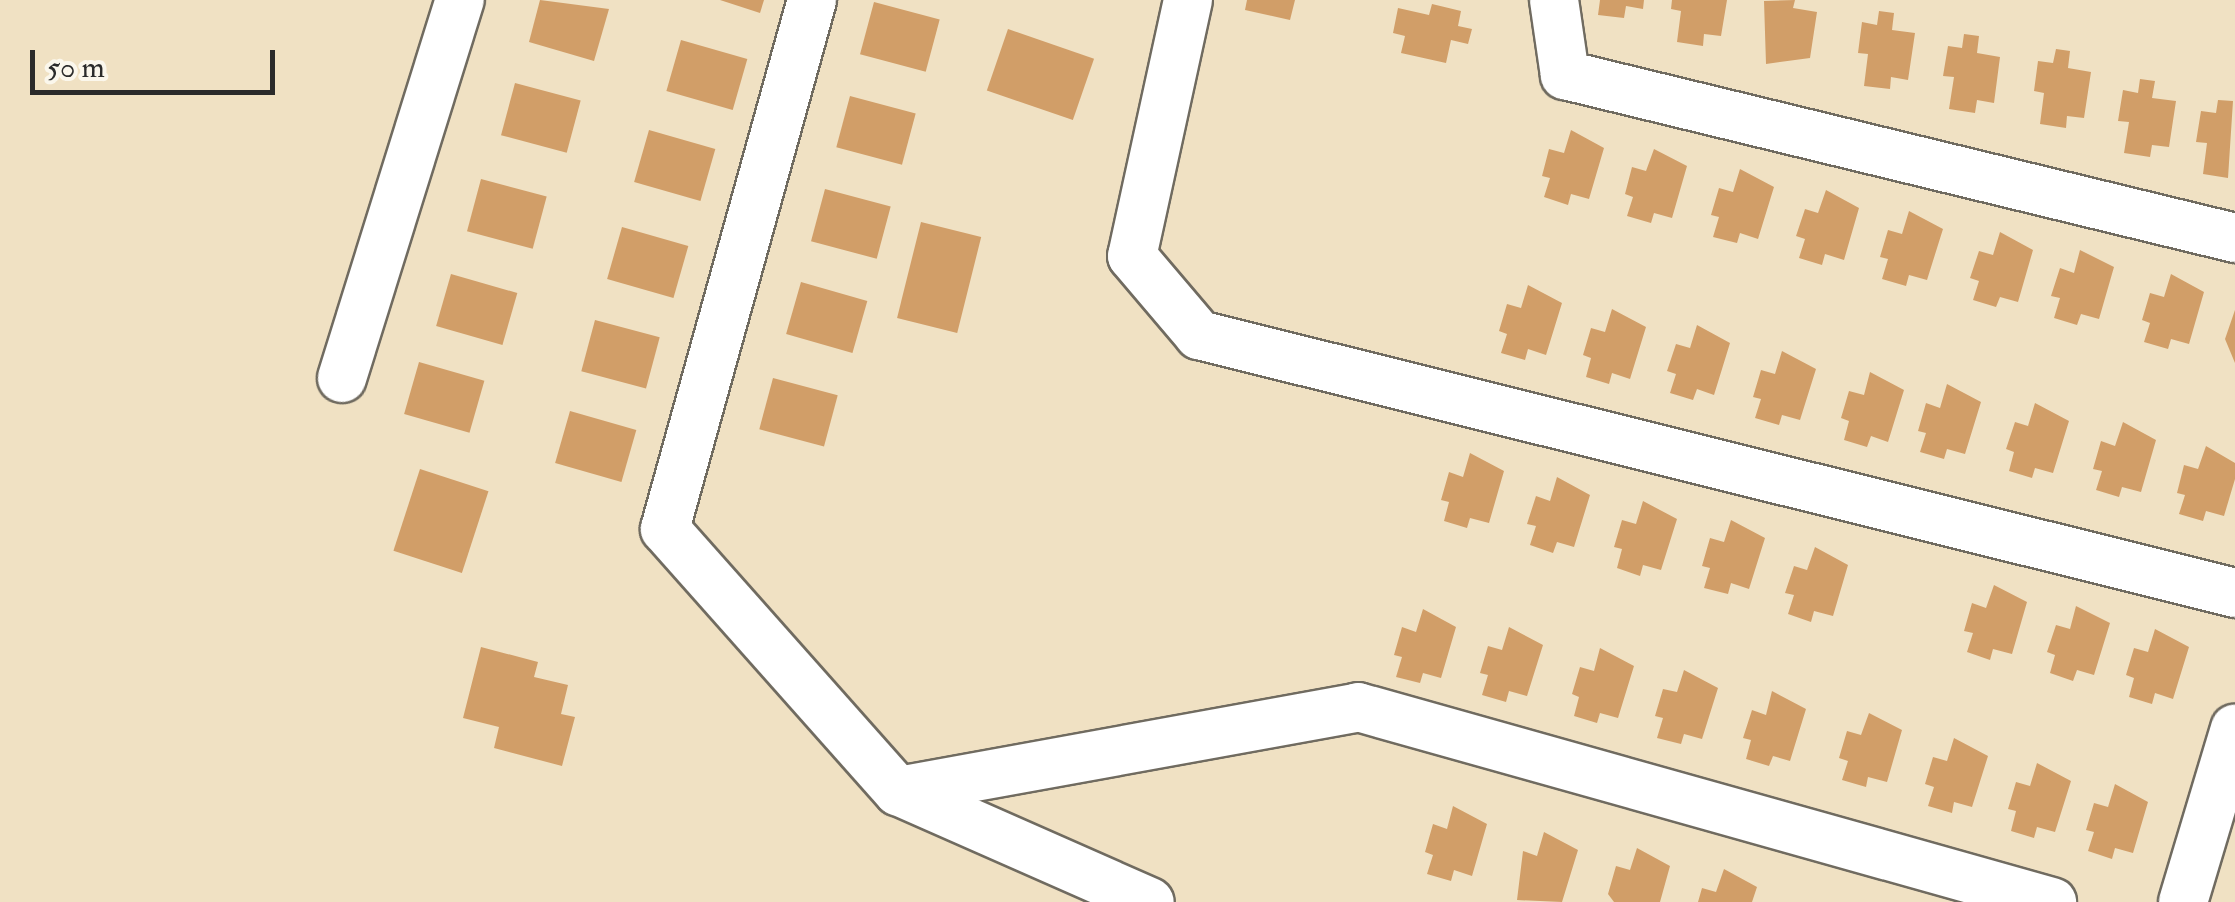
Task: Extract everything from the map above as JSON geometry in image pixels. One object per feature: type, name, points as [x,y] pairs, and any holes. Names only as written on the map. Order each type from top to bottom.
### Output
[{"type":"street","points":[[342,378],[460,0]]},
{"type":"street","points":[[812,0],[665,529],[898,792],[1150,902]]},
{"type":"street","points":[[1188,0],[1132,256],[1200,335],[2235,594]]},
{"type":"street","points":[[1554,0],[1565,75],[2235,238]]},
{"type":"street","points":[[898,792],[1358,707],[2052,902]]},
{"type":"street","points":[[2183,902],[2235,729]]},
{"type":"building","points":[[540,0],[609,9],[594,61],[529,42]]},
{"type":"building","points":[[720,0],[764,0],[760,13]]},
{"type":"building","points":[[1247,0],[1295,0],[1290,20],[1245,10]]},
{"type":"building","points":[[1600,0],[1644,0],[1643,9],[1626,6],[1624,18],[1598,15]]},
{"type":"building","points":[[1672,0],[1727,0],[1721,36],[1704,34],[1703,46],[1677,42],[1681,11],[1671,9]]},
{"type":"building","points":[[1795,0],[1793,8],[1817,12],[1810,58],[1766,64],[1764,1]]},
{"type":"building","points":[[874,2],[940,20],[926,72],[860,54]]},
{"type":"building","points":[[1432,4],[1461,11],[1458,26],[1472,29],[1468,44],[1451,40],[1446,63],[1401,53],[1405,36],[1393,33],[1398,8],[1429,15]]},
{"type":"building","points":[[1879,11],[1894,13],[1892,30],[1915,33],[1908,80],[1891,77],[1890,89],[1864,86],[1868,54],[1858,53],[1862,22],[1877,25]]},
{"type":"building","points":[[1008,29],[1094,59],[1073,120],[987,90]]},
{"type":"building","points":[[1964,34],[1979,36],[1977,53],[2000,57],[1994,103],[1977,100],[1975,113],[1949,109],[1954,77],[1943,76],[1948,46],[1962,48]]},
{"type":"building","points":[[681,40],[747,59],[733,110],[666,91]]},
{"type":"building","points":[[2056,49],[2070,51],[2068,68],[2091,72],[2084,118],[2067,116],[2066,128],[2040,124],[2044,93],[2034,91],[2038,61],[2053,63]]},
{"type":"building","points":[[2140,79],[2155,81],[2152,98],[2176,101],[2169,147],[2152,145],[2150,157],[2124,153],[2129,122],[2118,121],[2123,90],[2138,93]]},
{"type":"building","points":[[515,83],[581,101],[567,153],[501,135]]},
{"type":"building","points":[[850,96],[916,114],[902,165],[836,147]]},
{"type":"building","points":[[2218,100],[2233,101],[2228,178],[2203,174],[2207,143],[2196,142],[2201,111],[2216,113]]},
{"type":"building","points":[[649,130],[715,149],[700,201],[634,182]]},
{"type":"building","points":[[1571,130],[1604,148],[1589,199],[1571,194],[1568,205],[1544,197],[1550,178],[1542,176],[1549,149],[1564,153]]},
{"type":"building","points":[[1654,149],[1687,166],[1672,218],[1654,213],[1651,223],[1627,216],[1633,197],[1625,194],[1632,167],[1646,171]]},
{"type":"building","points":[[1740,169],[1774,187],[1758,239],[1740,233],[1737,243],[1713,237],[1719,217],[1711,215],[1719,188],[1733,192]]},
{"type":"building","points":[[481,179],[547,197],[533,249],[467,231]]},
{"type":"building","points":[[825,189],[891,207],[877,259],[811,241]]},
{"type":"building","points":[[1826,190],[1859,208],[1844,260],[1825,254],[1822,265],[1799,258],[1805,239],[1796,236],[1805,209],[1818,213]]},
{"type":"building","points":[[1909,211],[1943,229],[1927,280],[1909,275],[1906,286],[1882,279],[1888,259],[1880,257],[1888,230],[1902,234]]},
{"type":"building","points":[[921,222],[981,237],[957,333],[897,318]]},
{"type":"building","points":[[622,227],[688,246],[673,298],[607,279]]},
{"type":"building","points":[[2000,232],[2033,250],[2018,302],[2000,297],[1996,307],[1973,300],[1979,281],[1970,278],[1979,251],[1993,255]]},
{"type":"building","points":[[2080,250],[2114,267],[2099,319],[2081,314],[2077,325],[2054,318],[2060,298],[2051,296],[2060,268],[2074,273]]},
{"type":"building","points":[[451,274],[517,293],[502,345],[436,326]]},
{"type":"building","points":[[2171,274],[2204,292],[2189,344],[2171,339],[2168,349],[2144,342],[2150,323],[2142,320],[2150,293],[2164,297]]},
{"type":"building","points":[[801,282],[867,301],[852,353],[786,334]]},
{"type":"building","points":[[1528,285],[1562,303],[1546,355],[1528,349],[1525,360],[1501,353],[1507,334],[1499,331],[1507,304],[1521,308]]},
{"type":"building","points":[[1612,309],[1646,327],[1630,379],[1612,373],[1609,384],[1586,377],[1591,358],[1583,355],[1591,328],[1605,332]]},
{"type":"building","points":[[2235,310],[2235,363],[2225,339]]},
{"type":"building","points":[[595,320],[660,337],[646,389],[581,371]]},
{"type":"building","points":[[1697,325],[1730,343],[1714,395],[1697,389],[1693,400],[1670,393],[1676,374],[1667,371],[1676,344],[1690,348]]},
{"type":"building","points":[[1782,351],[1816,369],[1800,420],[1782,415],[1779,425],[1755,418],[1761,399],[1753,397],[1761,370],[1775,374]]},
{"type":"building","points":[[419,362],[484,381],[469,433],[404,414]]},
{"type":"building","points":[[1870,372],[1904,390],[1888,442],[1871,436],[1867,447],[1844,440],[1849,421],[1841,418],[1849,391],[1864,395]]},
{"type":"building","points":[[773,378],[838,395],[824,447],[759,429]]},
{"type":"building","points":[[1947,384],[1981,402],[1965,454],[1947,449],[1944,459],[1920,452],[1926,433],[1918,431],[1926,403],[1940,408]]},
{"type":"building","points":[[2035,403],[2069,421],[2053,473],[2035,468],[2032,478],[2009,471],[2014,452],[2006,449],[2015,422],[2028,426]]},
{"type":"building","points":[[570,411],[636,430],[621,482],[555,463]]},
{"type":"building","points":[[2123,422],[2156,440],[2141,492],[2122,487],[2119,497],[2096,490],[2102,471],[2093,469],[2101,441],[2115,446]]},
{"type":"building","points":[[2206,446],[2235,463],[2235,479],[2224,516],[2206,511],[2203,521],[2179,514],[2185,495],[2177,493],[2184,465],[2198,469]]},
{"type":"building","points":[[1470,453],[1504,471],[1489,523],[1470,518],[1467,528],[1444,521],[1449,502],[1441,500],[1449,472],[1463,477]]},
{"type":"building","points":[[420,469],[488,491],[462,573],[393,551]]},
{"type":"building","points":[[1557,477],[1590,495],[1574,547],[1557,542],[1553,553],[1530,545],[1536,526],[1527,524],[1536,496],[1550,501]]},
{"type":"building","points":[[1643,501],[1677,519],[1661,570],[1643,565],[1640,576],[1617,568],[1622,549],[1614,547],[1622,520],[1636,524]]},
{"type":"building","points":[[1731,520],[1765,538],[1749,589],[1731,583],[1728,594],[1704,588],[1710,568],[1702,566],[1710,538],[1724,542]]},
{"type":"building","points":[[1815,547],[1848,565],[1833,616],[1814,611],[1811,622],[1788,614],[1794,595],[1785,593],[1794,566],[1807,570]]},
{"type":"building","points":[[1994,585],[2027,602],[2012,654],[1993,649],[1990,660],[1967,652],[1973,633],[1964,631],[1972,603],[1986,608]]},
{"type":"building","points":[[2076,606],[2110,623],[2094,675],[2077,670],[2073,681],[2050,673],[2055,655],[2047,652],[2056,625],[2070,629]]},
{"type":"building","points":[[1423,609],[1456,627],[1441,678],[1423,673],[1420,683],[1396,677],[1402,657],[1394,655],[1402,627],[1416,632]]},
{"type":"building","points":[[1509,627],[1543,645],[1527,696],[1509,691],[1506,702],[1482,695],[1488,675],[1480,673],[1488,646],[1502,650]]},
{"type":"building","points":[[2155,629],[2189,647],[2173,699],[2155,693],[2152,704],[2129,697],[2134,678],[2126,675],[2134,648],[2148,652]]},
{"type":"building","points":[[481,647],[538,662],[534,677],[568,685],[561,714],[575,717],[562,766],[494,748],[499,727],[463,718]]},
{"type":"building","points":[[1600,648],[1634,666],[1618,718],[1600,713],[1597,723],[1574,716],[1579,697],[1572,694],[1580,667],[1594,671]]},
{"type":"building","points":[[1684,670],[1718,688],[1702,739],[1684,734],[1681,744],[1657,738],[1663,718],[1655,716],[1663,689],[1677,692]]},
{"type":"building","points":[[1772,691],[1806,709],[1790,761],[1773,756],[1769,766],[1746,759],[1751,740],[1743,738],[1752,710],[1766,715]]},
{"type":"building","points":[[1869,713],[1902,730],[1887,782],[1868,777],[1866,787],[1842,780],[1848,761],[1839,758],[1847,731],[1861,735]]},
{"type":"building","points":[[1954,738],[1988,756],[1972,807],[1954,802],[1952,813],[1928,806],[1934,787],[1925,784],[1933,757],[1947,761]]},
{"type":"building","points":[[2037,763],[2071,781],[2055,832],[2037,827],[2034,838],[2011,831],[2016,811],[2008,809],[2016,782],[2030,786]]},
{"type":"building","points":[[2115,784],[2148,802],[2133,853],[2115,848],[2112,859],[2088,851],[2094,832],[2086,830],[2094,803],[2108,807]]},
{"type":"building","points":[[1453,806],[1487,824],[1472,876],[1454,870],[1451,881],[1427,874],[1433,855],[1425,852],[1433,824],[1447,829]]},
{"type":"building","points":[[1544,832],[1578,850],[1562,902],[1517,900],[1523,851],[1537,856]]},
{"type":"building","points":[[1637,848],[1670,866],[1660,902],[1614,902],[1608,894],[1616,866],[1630,870]]},
{"type":"building","points":[[1724,869],[1757,887],[1752,902],[1698,902],[1702,888],[1716,892]]}]
